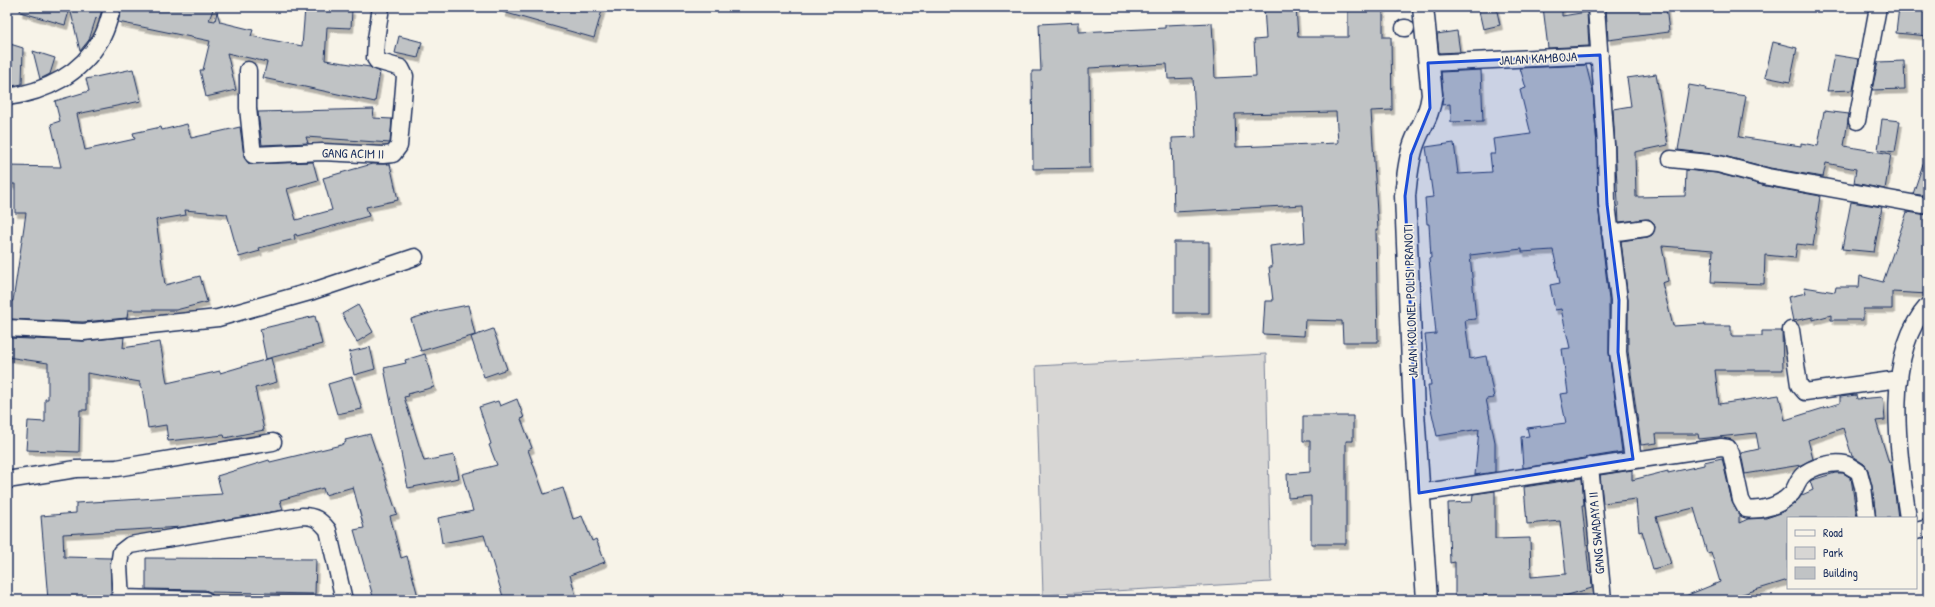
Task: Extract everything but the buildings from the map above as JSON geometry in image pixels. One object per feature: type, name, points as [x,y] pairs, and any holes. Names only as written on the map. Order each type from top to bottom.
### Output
[{"type":"street","points":[[7,97],[21,95],[49,87],[72,72],[102,39],[113,7]]},
{"type":"street","name":"GANG ACIM II","points":[[248,70],[248,108],[253,155],[322,152],[383,155],[392,154],[399,146],[405,76],[401,68],[378,61],[375,58],[376,39],[381,7]]},
{"type":"street","name":"JALAN KOLONEL POLISI PRANOTI","points":[[1423,7],[1432,95],[1430,108],[1411,155],[1407,172],[1405,196],[1414,412],[1426,600]]},
{"type":"street","points":[[1596,7],[1606,145],[1607,204],[1619,300],[1618,352],[1633,459]]},
{"type":"street","points":[[1857,121],[1878,7]]},
{"type":"street","name":"JALAN KAMBOJA","points":[[1428,64],[1600,55]]},
{"type":"street","points":[[1671,159],[1718,164],[1768,176],[1928,206]]},
{"type":"street","points":[[1610,233],[1646,228]]},
{"type":"street","points":[[7,328],[83,332],[218,318],[313,292],[415,257]]},
{"type":"street","points":[[1908,517],[1900,462],[1897,409],[1899,379],[1907,341],[1919,314],[1928,305]]},
{"type":"street","points":[[1791,330],[1799,385],[1805,392],[1899,379]]},
{"type":"street","points":[[7,480],[76,469],[118,468],[273,442]]},
{"type":"street","points":[[1419,492],[1721,447],[1728,448],[1731,453],[1741,500],[1746,509],[1756,510],[1774,505],[1792,493],[1797,482],[1804,474],[1823,465],[1844,464],[1858,472],[1863,487],[1867,517]]},
{"type":"street","name":"GANG SWADAYA II","points":[[1590,466],[1603,600]]},
{"type":"street","points":[[205,600],[121,599],[119,565],[121,552],[130,545],[147,541],[312,516],[321,522],[328,530],[344,600]]},
{"type":"street","points":[[1917,531],[1928,528]]},
{"type":"highlighted area","points":[[1600,55],[1607,204],[1619,300],[1618,352],[1633,459],[1419,493],[1405,196],[1411,155],[1430,108],[1428,63]]},
{"type":"green space","points":[[1266,354],[1271,582],[1043,595],[1036,366]]}]
